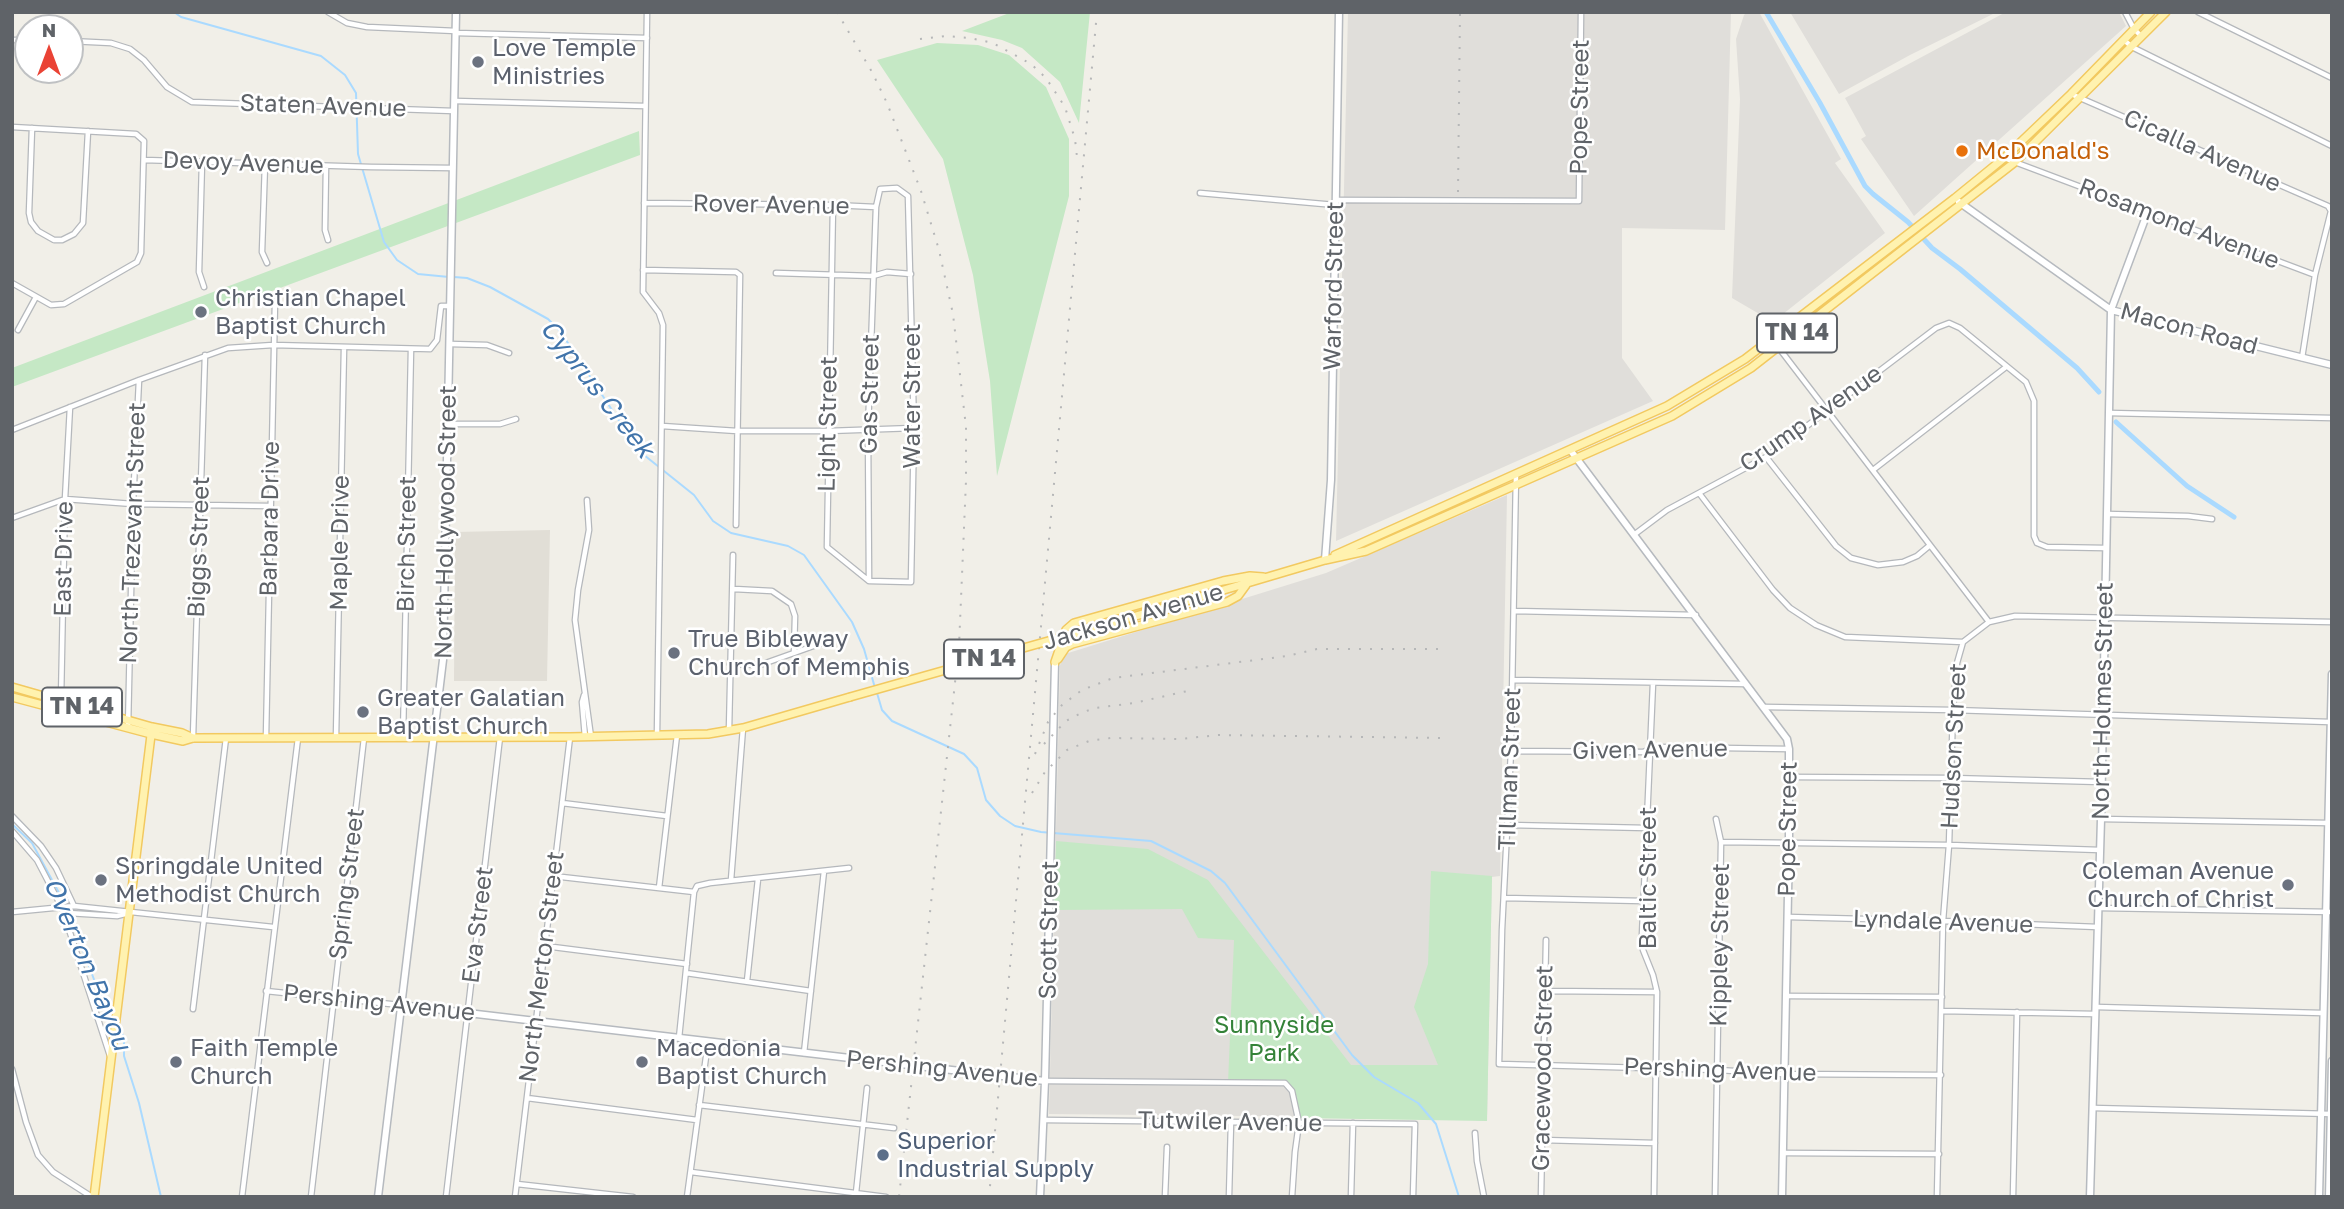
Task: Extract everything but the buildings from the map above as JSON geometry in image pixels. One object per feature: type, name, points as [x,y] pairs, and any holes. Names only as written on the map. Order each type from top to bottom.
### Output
[{"type":"main road","name":"North Hollywood Street","points":[[378,1197],[443,660],[456,12]]},
{"type":"main road","name":"Warford Street","points":[[1325,560],[1331,480],[1339,12]]},
{"type":"main road","name":"Jackson Avenue","points":[[1325,560],[1667,406],[1745,359],[2004,158],[2151,12]]},
{"type":"main road","name":"Jackson Avenue","points":[[12,688],[61,700],[183,741],[193,738],[657,736],[729,731],[1246,585],[1325,560],[1366,551],[1672,416],[1751,368],[2015,162],[2166,12]]},
{"type":"main road","name":"Macon Road","points":[[1955,198],[2111,310],[2332,365]]},
{"type":"main road","name":"North Holmes Street","points":[[2090,1197],[2102,782],[2111,310],[2148,211]]},
{"type":"main road","name":"Pope Street","points":[[1570,451],[1782,730],[1789,749],[1782,1197]]},
{"type":"main road","points":[[1055,662],[1066,630],[1074,623],[1223,580],[1250,576],[1268,578]]},
{"type":"main road","points":[[1055,662],[1072,644],[1227,602],[1238,596],[1246,585]]},
{"type":"main road","name":"Scott Street","points":[[1040,1197],[1055,662]]},
{"type":"main road","points":[[2319,1197],[2332,674]]},
{"type":"main road","name":"Jackson Avenue","points":[[12,697],[128,724]]},
{"type":"main road","name":"Jackson Avenue","points":[[152,731],[182,733],[193,738]]},
{"type":"main road","points":[[93,1197],[152,731]]},
{"type":"main road","points":[[149,751],[157,741],[166,737]]},
{"type":"main road","name":"Pershing Avenue","points":[[400,1006],[1045,1081]]},
{"type":"main road","points":[[2329,1197],[2332,1061]]},
{"type":"street","points":[[328,12],[347,23],[367,27],[647,38]]},
{"type":"street","points":[[647,12],[643,292],[659,313],[663,325],[657,736]]},
{"type":"street","name":"Pope Street","points":[[1335,202],[1579,201],[1581,12]]},
{"type":"street","points":[[2125,12],[2134,29],[2142,37]]},
{"type":"street","points":[[2198,12],[2332,78]]},
{"type":"street","points":[[2124,40],[2132,47],[2332,146]]},
{"type":"street","name":"Staten Avenue","points":[[84,41],[111,43],[130,49],[144,60],[167,87],[192,102],[455,111]]},
{"type":"street","name":"Cicalla Avenue","points":[[2071,94],[2328,206],[2331,211]]},
{"type":"street","points":[[455,101],[645,106]]},
{"type":"street","name":"Devoy Avenue","points":[[12,127],[136,134],[144,141],[144,160],[453,168]]},
{"type":"street","points":[[32,128],[29,213],[31,222],[38,231],[54,240],[62,240],[74,234],[83,223],[88,131]]},
{"type":"street","name":"Rosamond Avenue","points":[[2004,158],[2315,275]]},
{"type":"street","points":[[12,283],[51,305],[64,304],[136,262],[141,253],[144,160]]},
{"type":"street","points":[[202,162],[199,272],[204,287]]},
{"type":"street","points":[[265,164],[262,252],[267,263]]},
{"type":"street","points":[[326,166],[325,230],[328,240]]},
{"type":"street","name":"Rover Avenue","points":[[644,203],[876,207],[880,189],[897,188],[908,196],[909,209]]},
{"type":"street","points":[[1200,193],[1335,202]]},
{"type":"street","name":"Light Street","points":[[834,205],[827,547],[869,582]]},
{"type":"street","name":"Gas Street","points":[[869,582],[868,430],[876,207]]},
{"type":"street","name":"Water Street","points":[[869,582],[911,582],[914,428],[909,209]]},
{"type":"street","points":[[2302,358],[2315,275],[2331,211]]},
{"type":"street","points":[[643,270],[737,272],[741,277],[736,525]]},
{"type":"street","points":[[776,272],[873,276],[887,272],[911,274]]},
{"type":"street","points":[[18,330],[36,297]]},
{"type":"street","name":"Barbara Drive","points":[[266,738],[275,301]]},
{"type":"street","points":[[12,430],[205,355],[241,346],[430,349],[437,340],[441,306],[450,306]]},
{"type":"street","name":"Crump Avenue","points":[[1635,534],[1667,510],[1766,457],[1936,328],[1949,323],[1960,328],[2006,367]]},
{"type":"street","points":[[1771,339],[1989,622],[2015,617],[2332,622]]},
{"type":"street","points":[[450,344],[487,345],[509,353]]},
{"type":"street","name":"Maple Drive","points":[[336,738],[344,348]]},
{"type":"street","name":"Birch Street","points":[[403,738],[411,349]]},
{"type":"street","name":"Biggs Street","points":[[193,738],[205,355]]},
{"type":"street","points":[[1873,470],[2006,367],[2026,382],[2035,401],[2034,536],[2037,543],[2047,547],[2105,548]]},
{"type":"street","name":"North Trezevant Street","points":[[128,724],[139,380]]},
{"type":"street","points":[[1667,406],[1672,416]]},
{"type":"street","name":"East Drive","points":[[59,710],[70,407]]},
{"type":"street","points":[[2109,414],[2332,418]]},
{"type":"street","points":[[449,424],[500,424],[516,419]]},
{"type":"street","points":[[662,426],[737,431],[914,428]]},
{"type":"street","points":[[1766,457],[1836,546],[1851,558],[1878,565],[1903,562],[1917,556],[1929,546]]},
{"type":"street","name":"Tillman Street","points":[[1499,1064],[1509,825],[1516,474]]},
{"type":"street","points":[[1699,493],[1773,590],[1790,608],[1816,625],[1845,637],[1963,642]]},
{"type":"street","points":[[12,518],[65,499],[133,504],[271,506]]},
{"type":"street","points":[[587,500],[589,530],[575,620],[588,737]]},
{"type":"street","points":[[2106,513],[2212,519]]},
{"type":"street","points":[[1409,521],[1413,531]]},
{"type":"street","points":[[729,731],[733,555]]},
{"type":"street","points":[[733,589],[772,591],[791,604],[795,615],[794,653]]},
{"type":"street","points":[[1514,611],[1696,615]]},
{"type":"street","name":"Hudson Street","points":[[1937,1197],[1943,920],[1957,663],[1963,642],[1989,622]]},
{"type":"street","points":[[730,664],[761,665],[836,638]]},
{"type":"street","points":[[1513,680],[1747,684]]},
{"type":"street","name":"Baltic Street","points":[[1653,683],[1643,950],[1657,992],[1654,1197]]},
{"type":"street","points":[[1765,707],[2331,722]]},
{"type":"street","points":[[731,880],[743,728]]},
{"type":"street","points":[[659,888],[677,735]]},
{"type":"street","name":"Eva Street","points":[[446,1197],[500,737]]},
{"type":"street","name":"North Merton Street","points":[[515,1197],[570,737]]},
{"type":"street","points":[[193,1009],[226,738]]},
{"type":"street","points":[[242,1197],[298,738]]},
{"type":"street","name":"Spring Street","points":[[311,1197],[364,738]]},
{"type":"street","name":"Given Avenue","points":[[1511,751],[1650,751],[1656,747],[1789,749]]},
{"type":"street","points":[[1789,777],[2102,782]]},
{"type":"street","points":[[562,803],[667,816]]},
{"type":"street","points":[[12,816],[41,846],[56,868],[110,1057]]},
{"type":"street","points":[[2101,819],[2328,823]]},
{"type":"street","name":"Kippley Street","points":[[1715,1197],[1721,842],[1716,820]]},
{"type":"street","points":[[1509,825],[1647,828]]},
{"type":"street","points":[[12,831],[37,860],[67,909]]},
{"type":"street","points":[[1721,842],[2100,850]]},
{"type":"street","points":[[679,1038],[696,886],[849,868]]},
{"type":"street","points":[[804,1054],[824,871]]},
{"type":"street","points":[[553,876],[694,892]]},
{"type":"street","points":[[747,981],[758,879]]},
{"type":"street","points":[[1504,898],[1643,901]]},
{"type":"street","points":[[12,912],[39,908],[67,909],[117,916],[129,912],[273,928]]},
{"type":"street","points":[[2099,908],[2328,911]]},
{"type":"street","name":"Lyndale Avenue","points":[[1787,917],[2098,927]]},
{"type":"street","name":"Gracewood Street","points":[[1541,1197],[1546,940]]},
{"type":"street","points":[[545,946],[687,964]]},
{"type":"street","points":[[686,973],[811,991]]},
{"type":"street","name":"Pershing Avenue","points":[[266,991],[400,1006]]},
{"type":"street","points":[[1545,991],[1657,992]]},
{"type":"street","points":[[1786,996],[1942,997]]},
{"type":"street","points":[[1942,1011],[2322,1013]]},
{"type":"street","points":[[2013,1197],[2017,1012]]},
{"type":"street","points":[[687,1197],[708,1042]]},
{"type":"street","name":"Pershing Avenue","points":[[1499,1064],[1784,1074],[1941,1075]]},
{"type":"street","points":[[12,1069],[38,1155],[53,1172],[93,1197]]},
{"type":"street","name":"Pershing Avenue","points":[[1045,1081],[1285,1083],[1292,1091],[1299,1123]]},
{"type":"street","points":[[856,1193],[867,1088]]},
{"type":"street","points":[[527,1098],[698,1120]]},
{"type":"street","points":[[699,1105],[894,1128]]},
{"type":"street","points":[[2093,1108],[2331,1114]]},
{"type":"street","name":"Tutwiler Avenue","points":[[1044,1120],[1415,1124],[1413,1197]]},
{"type":"street","points":[[1229,1197],[1231,1122]]},
{"type":"street","points":[[1292,1197],[1299,1123]]},
{"type":"street","points":[[1351,1197],[1353,1123]]},
{"type":"street","points":[[1475,1133],[1484,1197]]},
{"type":"street","points":[[1542,1140],[1655,1143]]},
{"type":"street","points":[[1165,1197],[1167,1147]]},
{"type":"street","points":[[1783,1153],[1939,1154]]},
{"type":"street","points":[[691,1172],[886,1197]]},
{"type":"street","points":[[517,1184],[633,1197]]},
{"type":"shaded area","points":[[1348,12],[1731,12],[1725,230],[1622,228],[1622,358],[1653,401],[1336,541]]},
{"type":"shaded area","points":[[1747,12],[1759,12],[1841,159],[1835,163],[1885,233],[1773,322],[1732,298],[1740,99],[1736,39]]},
{"type":"shaded area","points":[[1790,12],[1997,12],[1839,94]]},
{"type":"shaded area","points":[[2006,12],[2119,12],[2126,26],[1914,216],[1861,139],[1866,136],[1845,98]]},
{"type":"shaded area","points":[[1507,495],[1500,876],[1492,877],[1487,1121],[1441,1118],[1049,1114],[1060,665],[1065,654],[1326,573]]},
{"type":"shaded area","points":[[550,530],[547,681],[454,681],[455,532]]},
{"type":"green space","points":[[1012,12],[1090,12],[1079,123],[1060,82],[1022,48],[1002,40],[962,31]]},
{"type":"green space","points":[[937,43],[978,45],[1009,55],[1046,87],[1069,139],[1069,196],[997,476],[990,381],[973,275],[943,159],[877,60]]},
{"type":"green space","points":[[639,131],[640,155],[12,387],[12,368]]},
{"type":"green space","name":"Sunnyside Park","points":[[1056,841],[1148,849],[1208,880],[1351,1065],[1438,1065],[1414,1007],[1428,964],[1431,871],[1492,876],[1487,1121],[1297,1118],[1292,1091],[1285,1083],[1228,1083],[1234,940],[1198,938],[1182,909],[1054,910]]},
{"type":"waterway","name":"Cyprus Creek","points":[[174,12],[181,17],[321,56],[345,75],[356,93],[358,154],[384,242],[397,260],[418,274],[449,277]]},
{"type":"waterway","points":[[1766,12],[1865,186],[1908,222],[1932,248],[2077,368],[2099,392]]},
{"type":"waterway","name":"Cyprus Creek","points":[[454,277],[467,278],[490,287],[548,319],[560,331],[639,451],[694,495],[713,521],[731,533],[788,546],[804,555],[852,622],[864,649],[875,688]]},
{"type":"waterway","points":[[2116,422],[2187,486],[2234,517]]},
{"type":"waterway","name":"Cyprus Creek","points":[[877,693],[882,710],[892,721],[964,754],[977,768],[986,800],[1000,816],[1015,826],[1041,832],[1151,841],[1211,871],[1225,883],[1352,1055],[1374,1077],[1418,1103],[1436,1124],[1459,1197]]},
{"type":"waterway","name":"Overton Bayou","points":[[12,824],[32,843],[65,904]]},
{"type":"waterway","name":"Overton Bayou","points":[[70,916],[98,990],[113,1017]]},
{"type":"waterway","name":"Overton Bayou","points":[[118,1025],[124,1038],[124,1056],[139,1103],[161,1197]]},
{"type":"railway","points":[[837,12],[887,103],[921,191],[939,250],[953,314],[966,427],[959,646],[899,1197]]},
{"type":"railway","points":[[989,1197],[1097,12]]},
{"type":"railway","points":[[1458,192],[1460,12]]},
{"type":"railway","points":[[920,39],[947,36],[993,43],[1031,64],[1046,78],[1065,107],[1075,139],[1077,157]]},
{"type":"railway","points":[[1035,754],[1048,722],[1062,705],[1082,690],[1113,678],[1287,656],[1317,649],[1446,649]]},
{"type":"railway","points":[[1044,744],[1066,721],[1081,713],[1192,690]]},
{"type":"railway","points":[[1032,793],[1045,772],[1067,750],[1089,741],[1111,738],[1180,739],[1218,735],[1443,738]]},
{"type":"place","name":"Love Temple Ministries","points":[[478,62]]},
{"type":"place","name":"McDonald's","points":[[1962,151]]},
{"type":"place","name":"Christian Chapel Baptist Church","points":[[201,312]]},
{"type":"place","name":"True Bibleway Church of Memphis","points":[[674,653]]},
{"type":"place","name":"Greater Galatian Baptist Church","points":[[363,712]]},
{"type":"place","name":"Springdale United Methodist Church","points":[[101,880]]},
{"type":"place","name":"Coleman Avenue Church of Christ","points":[[2288,885]]},
{"type":"place","name":"Faith Temple Church","points":[[176,1062]]},
{"type":"place","name":"Macedonia Baptist Church","points":[[642,1062]]},
{"type":"place","name":"Superior Industrial Supply","points":[[883,1155]]}]
